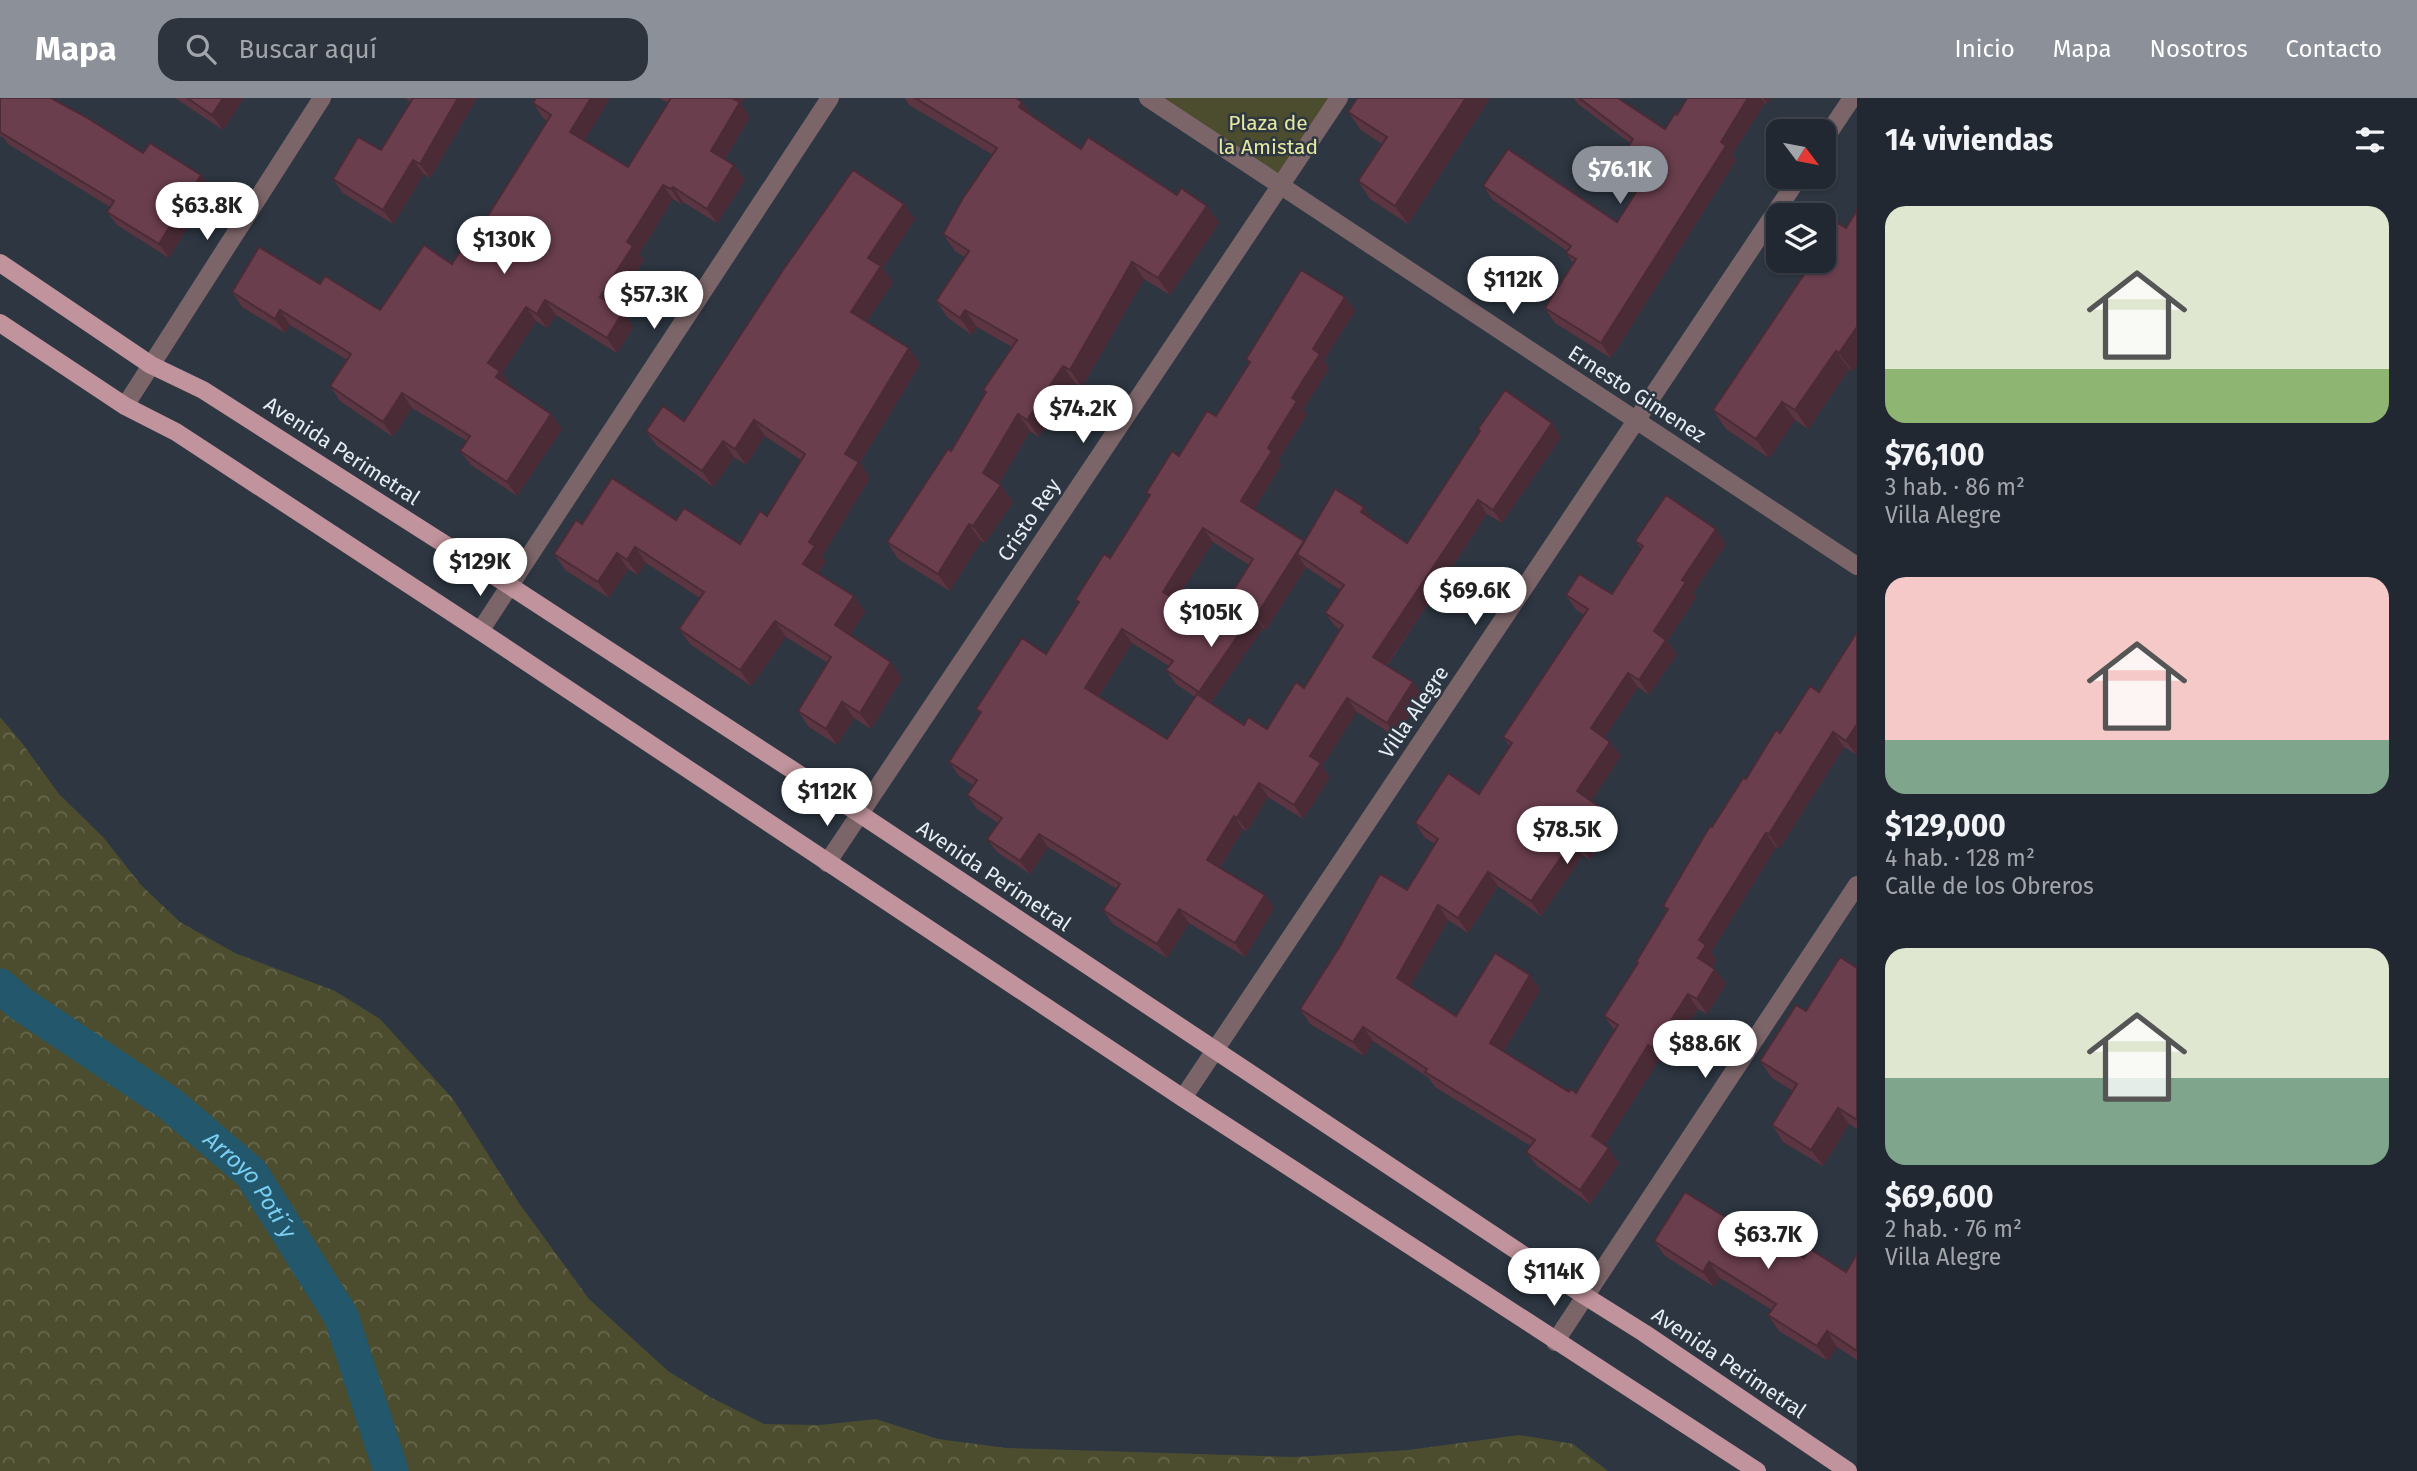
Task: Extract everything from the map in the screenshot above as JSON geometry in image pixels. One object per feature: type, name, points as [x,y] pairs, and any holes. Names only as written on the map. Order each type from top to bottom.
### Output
[{"type":"main road","name":"Avenida Perimetral","points":[[0,263],[151,365],[203,390],[860,814],[1655,1340],[1848,1471]]},
{"type":"main road","points":[[0,323],[125,406],[176,432],[1183,1098],[1757,1471]]},
{"type":"street","points":[[125,406],[322,98]]},
{"type":"street","points":[[480,631],[830,98]]},
{"type":"street","name":"Ernesto Gimenez","points":[[1147,98],[1857,566]]},
{"type":"street","name":"Cristo Rey","points":[[827,863],[1339,98]]},
{"type":"street","points":[[1836,122],[1852,98]]},
{"type":"street","name":"Villa Alegre","points":[[1183,1098],[1791,189]]},
{"type":"street","points":[[1555,1342],[1857,885]]},
{"type":"green space","name":"Plaza de la Amistad","points":[[1148,98],[1338,98],[1280,186]]},
{"type":"green space","points":[[0,717],[59,794],[103,837],[141,885],[180,922],[235,953],[335,991],[380,1019],[453,1099],[519,1203],[589,1299],[668,1371],[712,1398],[764,1424],[820,1425],[876,1419],[938,1439],[1006,1448],[1295,1457],[1408,1450],[1519,1435],[1573,1444],[1608,1471],[0,1471]]},
{"type":"building","points":[[0,98],[51,98],[143,153],[150,143],[201,175],[159,244],[107,212],[114,201],[0,132]]},
{"type":"building","points":[[187,98],[223,98],[212,115]]},
{"type":"building","points":[[413,98],[458,98],[420,164],[413,160],[383,210],[333,179],[358,137],[381,150]]},
{"type":"building","points":[[536,98],[591,98],[570,132],[628,167],[671,98],[732,98],[740,102],[711,151],[734,165],[707,209],[673,187],[671,189],[663,185],[627,242],[633,246],[600,297],[623,312],[607,338],[545,300],[537,314],[526,307],[488,363],[500,371],[496,377],[551,414],[507,482],[460,451],[470,436],[402,393],[383,422],[330,386],[351,354],[280,310],[275,319],[232,292],[259,247],[320,284],[325,276],[380,310],[424,245],[452,264],[480,219],[484,222],[551,115],[533,103]]},
{"type":"building","points":[[915,98],[1016,98],[1022,102],[1019,107],[1081,149],[1088,137],[1177,195],[1181,188],[1207,206],[1158,278],[1132,262],[1070,370],[1063,366],[1027,420],[1018,414],[983,473],[1001,485],[973,526],[969,524],[938,574],[887,542],[948,449],[951,451],[986,392],[983,390],[1017,340],[965,310],[960,318],[936,301],[969,251],[943,234],[963,198],[997,148]]},
{"type":"building","points":[[1357,98],[1466,98],[1395,206],[1358,181],[1387,137],[1348,112]]},
{"type":"building","points":[[1579,98],[1618,98],[1665,129],[1687,98],[1748,98],[1721,142],[1726,146],[1601,343],[1545,308],[1576,259],[1566,253],[1571,246],[1483,186],[1508,149],[1617,222],[1648,173],[1640,168],[1646,158],[1628,147],[1633,139]]},
{"type":"building","points":[[853,170],[904,204],[868,258],[881,266],[851,312],[909,348],[845,454],[859,462],[809,542],[815,546],[803,564],[854,596],[835,625],[891,662],[860,713],[842,702],[826,729],[798,711],[831,657],[775,621],[740,670],[679,629],[704,592],[635,547],[627,560],[617,553],[598,582],[554,554],[576,520],[582,524],[612,478],[676,520],[684,508],[740,544],[760,511],[767,516],[805,454],[754,420],[735,449],[723,441],[702,471],[646,431],[663,406],[684,421],[783,270]]},
{"type":"building","points":[[1857,210],[1857,327],[1839,353],[1836,351],[1795,410],[1782,402],[1756,439],[1713,410],[1805,273],[1836,273],[1836,226],[1838,223],[1846,228]]},
{"type":"building","points":[[1301,270],[1345,297],[1313,349],[1320,354],[1292,398],[1297,401],[1268,448],[1272,451],[1241,501],[1304,541],[1256,616],[1253,614],[1199,692],[1166,670],[1173,661],[1122,629],[1085,688],[1167,739],[1197,694],[1244,725],[1248,717],[1267,729],[1296,682],[1304,688],[1343,625],[1325,613],[1344,585],[1297,554],[1335,489],[1364,507],[1361,512],[1407,543],[1505,390],[1552,423],[1493,510],[1478,500],[1373,657],[1413,682],[1387,723],[1347,698],[1310,756],[1321,763],[1294,805],[1259,783],[1237,818],[1234,816],[1207,860],[1265,895],[1235,943],[1179,909],[1157,944],[1103,910],[1120,884],[1039,834],[1020,861],[987,839],[1002,818],[967,795],[977,780],[949,762],[981,712],[976,709],[1022,638],[1046,654],[1079,602],[1075,600],[1104,554],[1110,558],[1150,495],[1146,493],[1172,451],[1179,456],[1207,411],[1216,416],[1250,362],[1246,359]],"holes":[[[1203,528],[1253,559],[1213,623],[1163,592]]]},
{"type":"building","points":[[1666,495],[1716,529],[1682,580],[1686,582],[1654,631],[1666,640],[1639,680],[1628,673],[1591,728],[1610,742],[1577,791],[1604,810],[1580,845],[1573,840],[1531,901],[1488,872],[1458,918],[1438,905],[1397,978],[1456,1016],[1495,953],[1530,975],[1490,1043],[1569,1092],[1571,1089],[1576,1093],[1618,1025],[1604,1016],[1638,963],[1636,962],[1668,909],[1663,906],[1710,826],[1712,827],[1743,778],[1746,779],[1776,730],[1780,733],[1810,686],[1819,692],[1857,632],[1857,724],[1846,741],[1833,732],[1699,940],[1706,945],[1698,958],[1715,969],[1697,999],[1688,994],[1653,1048],[1648,1045],[1592,1136],[1609,1148],[1580,1190],[1526,1152],[1535,1140],[1425,1072],[1427,1069],[1363,1027],[1353,1042],[1300,1009],[1340,946],[1380,874],[1407,890],[1438,839],[1415,823],[1448,773],[1479,794],[1512,743],[1503,737],[1588,609],[1566,595],[1579,574],[1612,594],[1643,546],[1635,541]]},
{"type":"building","points":[[1840,957],[1857,968],[1857,1120],[1838,1108],[1811,1150],[1772,1125],[1797,1084],[1760,1061],[1796,1005],[1806,1011]]},
{"type":"building","points":[[1685,1192],[1748,1231],[1752,1225],[1804,1258],[1810,1249],[1846,1272],[1857,1254],[1857,1351],[1827,1331],[1817,1346],[1768,1315],[1776,1304],[1709,1262],[1703,1272],[1654,1241]]},
{"type":"waterway","name":"Arroyo Poti´y","points":[[0,986],[21,1004],[170,1104],[251,1173],[341,1316],[391,1471]]}]
